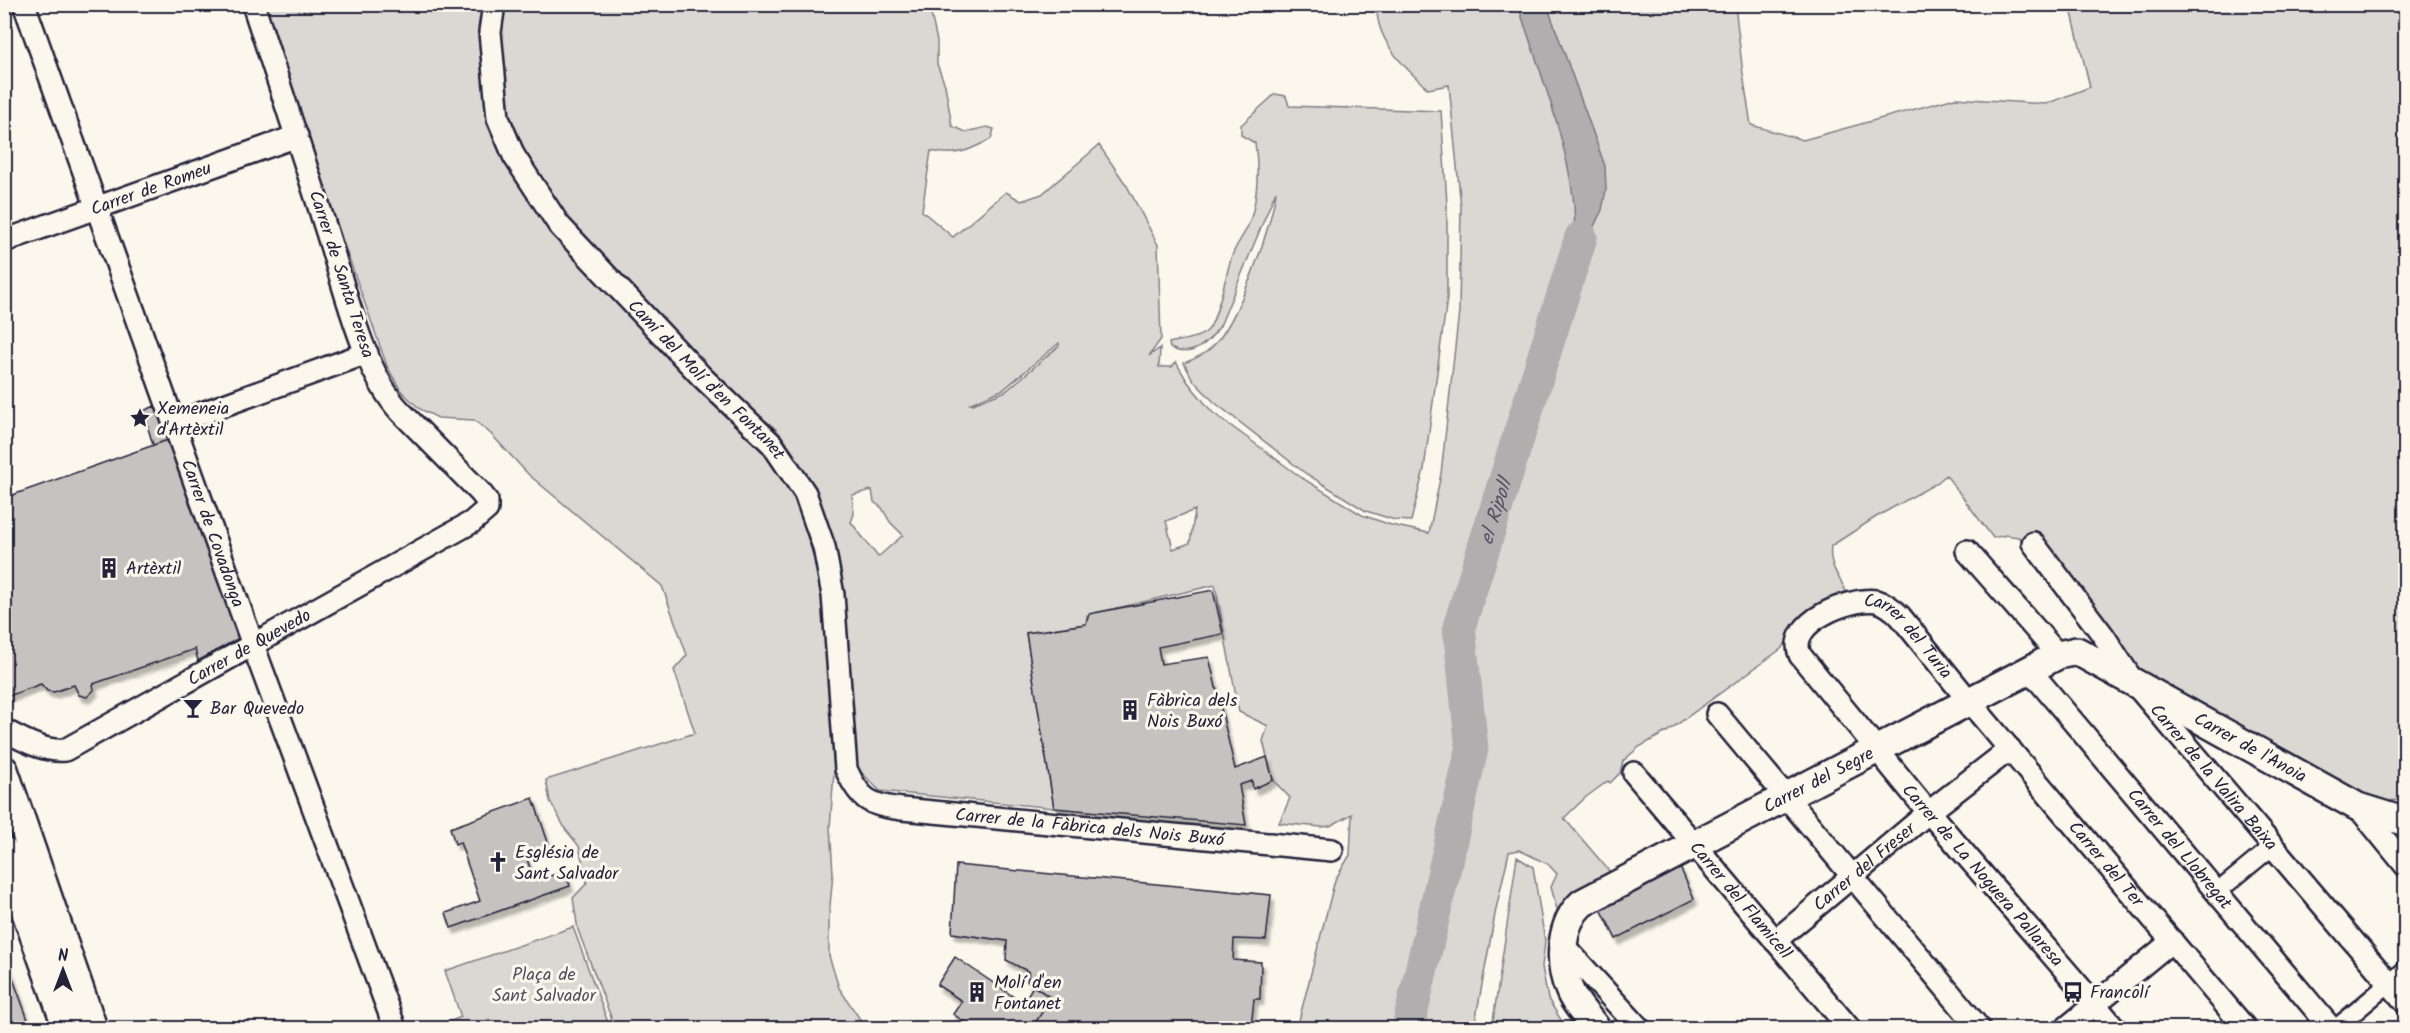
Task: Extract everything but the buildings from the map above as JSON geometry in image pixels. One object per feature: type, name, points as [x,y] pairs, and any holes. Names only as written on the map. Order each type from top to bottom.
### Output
[{"type":"street","name":"Carrer de Covadonga","points":[[24,4],[95,209],[395,1029]]},
{"type":"street","name":"Carrer de Santa Teresa","points":[[253,4],[367,353],[389,399],[480,492],[487,501],[487,509]]},
{"type":"street","name":"Camí del Molí d'en Fontanet","points":[[494,4],[490,32],[498,118],[514,156],[559,225],[702,377],[772,444],[805,493],[824,547],[833,595],[842,736],[846,769],[854,787]]},
{"type":"street","name":"Carrer de Romeu","points":[[4,241],[297,136]]},
{"type":"street","points":[[175,423],[367,353]]},
{"type":"street","name":"Carrer de Quevedo","points":[[4,730],[38,746],[56,751],[65,750],[472,522],[487,509]]},
{"type":"street","name":"Carrer de la Valira Baixa","points":[[2033,543],[2103,635],[2134,683],[2406,1003]]},
{"type":"street","points":[[1967,551],[2058,655]]},
{"type":"street","name":"Carrer del Turia","points":[[1834,608],[1870,600],[1886,604],[1900,616],[1969,701]]},
{"type":"street","name":"Carrer de La Noguera Pallaresa","points":[[1834,608],[1810,624],[1798,640],[1797,648],[1800,655],[1875,749],[2115,1029]]},
{"type":"street","name":"Carrer del Segre","points":[[1563,946],[1571,916],[1582,903],[2058,655],[2077,651],[2100,662]]},
{"type":"street","name":"Carrer de l'Anoia","points":[[2100,662],[2358,807],[2406,822]]},
{"type":"street","name":"Carrer del Llobregat","points":[[2027,672],[2039,681],[2331,1029]]},
{"type":"street","name":"Carrer del Ter","points":[[1969,701],[2246,1029]]},
{"type":"street","points":[[1717,714],[1979,1029]]},
{"type":"street","name":"Carrer del Freser","points":[[1775,941],[1929,812],[2010,749]]},
{"type":"street","points":[[4,770],[93,1029]]},
{"type":"street","name":"Carrer del Flamicell","points":[[1634,773],[1849,1029]]},
{"type":"street","name":"Carrer de la Fàbrica dels Nois Buxó","points":[[854,787],[868,802],[883,807],[1280,847],[1332,850]]},
{"type":"street","points":[[2358,807],[2406,866]]},
{"type":"street","points":[[2216,893],[2272,846]]},
{"type":"street","points":[[4,851],[67,1029]]},
{"type":"street","points":[[4,890],[16,920],[35,939]]},
{"type":"street","points":[[2066,1029],[2172,941]]},
{"type":"street","points":[[1563,946],[1639,1029]]},
{"type":"street","points":[[1563,946],[1569,991],[1596,1029]]},
{"type":"street","points":[[2336,1029],[2406,969]]},
{"type":"street","points":[[1603,1029],[1622,1011]]},
{"type":"green space","points":[[267,5],[929,5],[937,41],[937,64],[945,85],[952,126],[966,132],[987,127],[994,129],[991,139],[969,150],[955,153],[931,151],[922,211],[953,237],[1006,192],[1021,201],[1042,194],[1099,145],[1127,186],[1158,245],[1161,339],[1149,356],[1160,348],[1159,367],[1172,367],[1176,362],[1187,381],[1212,412],[1302,478],[1362,515],[1391,525],[1429,533],[1441,474],[1459,311],[1461,207],[1449,85],[1428,89],[1401,62],[1381,30],[1377,5],[1735,5],[1751,125],[1803,140],[1955,98],[2046,104],[2090,87],[2070,5],[2405,5],[2405,799],[2379,802],[2343,790],[2133,670],[2045,548],[2018,537],[2006,535],[1993,538],[1946,475],[1937,483],[1876,517],[1831,546],[1833,566],[1847,594],[1794,633],[1781,649],[1668,731],[1639,747],[1623,761],[1620,773],[1610,783],[1608,781],[1586,797],[1564,818],[1611,873],[1567,901],[1558,913],[1551,887],[1557,874],[1548,864],[1519,850],[1509,852],[1474,1028],[1297,1028],[1335,880],[1350,855],[1352,814],[1330,826],[1322,827],[1279,823],[1290,798],[1273,780],[1263,741],[1268,726],[1239,712],[1215,585],[1087,615],[1086,624],[1026,633],[1054,808],[880,791],[855,766],[815,499],[786,441],[759,417],[740,413],[795,496],[822,585],[829,623],[834,772],[830,828],[833,873],[829,917],[829,956],[839,988],[866,1028],[615,1028],[578,930],[573,898],[587,883],[579,846],[566,830],[550,801],[546,780],[695,733],[674,670],[687,655],[662,586],[529,475],[491,434],[474,420],[438,418],[420,409],[401,391],[387,366],[307,139]],"holes":[[[1059,343],[1059,346],[1006,391],[969,404],[1004,389]],[[872,490],[874,502],[882,508],[890,522],[903,535],[878,557],[851,522],[854,514],[852,495]],[[1195,510],[1190,543],[1173,549],[1166,521]]]},
{"type":"green space","points":[[1275,94],[1286,96],[1289,106],[1441,111],[1447,204],[1447,298],[1424,469],[1411,521],[1395,520],[1366,511],[1305,473],[1214,402],[1193,380],[1184,363],[1212,347],[1232,317],[1243,296],[1261,249],[1276,191],[1220,326],[1199,348],[1185,352],[1170,348],[1169,343],[1204,333],[1215,317],[1232,255],[1248,226],[1256,196],[1255,143],[1241,135],[1241,125]]},
{"type":"green space","points":[[1517,857],[1533,867],[1545,941],[1542,967],[1548,999],[1566,1028],[1492,1028]]},
{"type":"green space","name":"Plaça de Sant Salvador","points":[[573,927],[610,1028],[434,1028],[461,1017],[445,971]]},
{"type":"shaded area","points":[[1518,5],[1547,5],[1605,166],[1606,190],[1602,210],[1568,279],[1574,238],[1573,196],[1569,172],[1550,99]]},
{"type":"waterway","name":"el Ripoll","points":[[1408,1028],[1472,749],[1459,627],[1581,237]]},
{"type":"place","name":"Xemeneia d'Artèxtil","points":[[140,418]]},
{"type":"place","name":"Artèxtil","points":[[109,568]]},
{"type":"place","name":"Bar Quevedo","points":[[193,708]]},
{"type":"place","name":"Fàbrica dels Nois Buxó","points":[[1130,710]]},
{"type":"place","name":"Església de Sant Salvador","points":[[498,862]]},
{"type":"place","name":"Molí d'en Fontanet","points":[[977,992]]},
{"type":"place","name":"Francolí","points":[[2073,992]]}]
